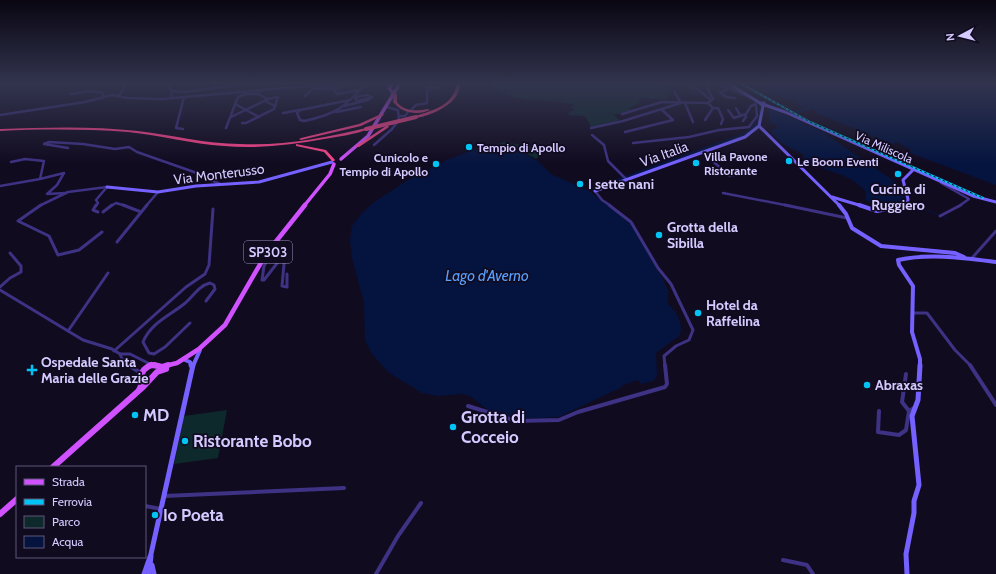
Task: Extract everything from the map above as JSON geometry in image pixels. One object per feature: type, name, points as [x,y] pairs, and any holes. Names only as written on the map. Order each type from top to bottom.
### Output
[{"type":"highway","points":[[405,110],[420,112],[429,110]]},
{"type":"highway","points":[[358,146],[389,124],[402,118],[415,116],[431,110]]},
{"type":"highway","points":[[0,130],[103,130],[151,134],[225,145],[278,144],[322,139],[389,124],[436,110]]},
{"type":"highway","points":[[293,142],[360,125],[382,115]]},
{"type":"highway","points":[[0,130],[90,127],[147,132],[226,143],[258,144],[293,142],[366,129]]},
{"type":"highway","points":[[278,144],[313,147],[327,152],[333,162]]},
{"type":"main road","points":[[333,162],[341,163],[341,159],[368,136],[385,110]]},
{"type":"main road","name":"SP303","points":[[191,357],[229,320],[258,265],[330,174],[333,162]]},
{"type":"main road","points":[[54,466],[139,390],[159,370],[191,357],[207,342]]},
{"type":"main road","points":[[139,390],[143,382],[142,375],[147,366],[152,365],[159,370]]},
{"type":"main road","points":[[142,375],[152,377]]},
{"type":"main road","points":[[0,514],[16,500]]},
{"type":"street","points":[[0,115],[12,112],[28,112],[32,110]]},
{"type":"street","points":[[181,110],[176,128],[183,129]]},
{"type":"street","points":[[226,128],[234,110]]},
{"type":"street","points":[[231,117],[246,110],[259,117]]},
{"type":"street","points":[[242,123],[259,117],[273,110]]},
{"type":"street","points":[[283,113],[300,110]]},
{"type":"street","points":[[300,110],[297,113],[301,121],[347,110]]},
{"type":"street","points":[[397,110],[402,118]]},
{"type":"street","points":[[622,114],[636,110]]},
{"type":"street","points":[[591,128],[623,121],[659,110]]},
{"type":"street","points":[[625,132],[673,120],[662,110]]},
{"type":"street","points":[[688,110],[693,122]]},
{"type":"street","points":[[705,120],[712,110]]},
{"type":"street","points":[[719,110],[722,119],[721,124]]},
{"type":"street","points":[[728,110],[733,118],[740,115],[745,115]]},
{"type":"street","points":[[737,110],[740,115]]},
{"type":"street","points":[[743,121],[748,110]]},
{"type":"street","points":[[633,143],[689,137],[718,130],[729,130],[752,125],[757,116],[756,110]]},
{"type":"street","points":[[762,110],[759,126],[832,197],[847,218],[849,225],[855,231],[881,246],[955,253],[964,258]]},
{"type":"street","name":"Via Miliscola","points":[[778,110],[938,180],[948,186],[973,196],[996,202]]},
{"type":"street","points":[[374,145],[396,126],[408,112]]},
{"type":"street","name":"Via Italia","points":[[468,406],[516,421],[559,420],[578,412],[665,387],[667,384],[664,356],[676,346],[689,340],[693,330],[671,284],[658,268],[631,222],[600,198],[595,191],[745,137],[759,126]]},
{"type":"street","points":[[592,135],[604,145],[605,158],[608,162],[626,179]]},
{"type":"street","points":[[68,148],[44,144],[49,142],[83,144],[115,149],[129,147],[137,152],[161,159],[210,178],[220,184]]},
{"type":"street","points":[[702,152],[730,176],[750,171]]},
{"type":"street","points":[[11,162],[25,159],[44,161],[40,179]]},
{"type":"street","name":"Via Monterusso","points":[[106,188],[158,192],[196,186],[263,181],[333,162]]},
{"type":"street","points":[[832,197],[877,211],[890,210],[909,204],[903,182],[914,170]]},
{"type":"street","points":[[0,186],[64,173],[57,185],[47,194],[106,188]]},
{"type":"street","points":[[941,216],[960,206],[969,199],[948,186]]},
{"type":"street","points":[[98,212],[93,210],[98,203],[96,200],[106,188]]},
{"type":"street","points":[[68,192],[38,207],[18,221],[49,236],[58,255],[78,250],[102,232]]},
{"type":"street","points":[[117,242],[158,192]]},
{"type":"street","points":[[723,193],[847,218]]},
{"type":"street","points":[[103,212],[117,203],[141,212]]},
{"type":"street","points":[[114,350],[186,287],[205,274],[208,269],[213,209]]},
{"type":"street","points":[[972,258],[996,231]]},
{"type":"street","points":[[278,239],[278,243],[264,266],[262,280],[264,280],[282,254],[285,253],[282,286],[287,287],[287,274]]},
{"type":"street","points":[[10,253],[21,266],[21,272],[10,278],[0,289],[83,340],[114,350],[120,354],[122,359],[142,375]]},
{"type":"street","points":[[879,411],[878,432],[900,435],[906,430],[911,409],[918,400],[920,359],[912,332],[914,313],[913,286],[899,265],[898,260],[912,258],[972,258],[996,262]]},
{"type":"street","points":[[68,331],[108,273]]},
{"type":"street","points":[[190,323],[159,352],[151,354],[143,342],[144,337],[185,304],[200,287],[210,284],[214,285],[215,289],[206,301]]},
{"type":"street","points":[[158,313],[167,317]]},
{"type":"street","points":[[914,313],[927,313],[955,350],[970,365],[996,405]]},
{"type":"street","points":[[120,354],[130,354],[147,361],[152,365]]},
{"type":"street","points":[[191,357],[190,362],[192,368]]},
{"type":"street","points":[[146,573],[192,368],[191,357]]},
{"type":"street","points":[[906,374],[902,402],[911,409],[919,485],[914,501],[914,513],[906,554],[907,574]]},
{"type":"street","points":[[164,496],[344,488]]},
{"type":"street","points":[[376,574],[398,536],[421,503]]},
{"type":"street","points":[[146,506],[161,509]]},
{"type":"street","points":[[151,554],[154,574]]},
{"type":"street","points":[[782,560],[808,566],[813,574]]},
{"type":"street","points":[[146,573],[152,561]]},
{"type":"green space","points":[[573,110],[632,110],[613,115],[620,120],[591,127],[585,116],[568,115],[570,111],[574,111]]},
{"type":"green space","points":[[504,142],[533,147],[532,149],[542,153],[536,159],[520,150],[496,145]]},
{"type":"green space","points":[[227,410],[218,458],[174,464],[184,416]]},
{"type":"water","points":[[768,110],[775,110],[821,131],[897,183],[907,203],[886,207],[866,200],[866,192],[859,185],[843,176],[811,163],[803,158],[803,154],[784,145],[771,130],[777,128],[777,126],[770,123]]},
{"type":"water","points":[[814,110],[996,110],[996,185],[910,153],[911,150],[896,142],[892,144],[816,113]]},
{"type":"water","name":"Lago d'Averno","points":[[495,147],[511,149],[524,153],[539,162],[551,174],[589,191],[630,222],[664,281],[668,291],[668,304],[677,314],[681,327],[679,336],[656,353],[657,376],[653,381],[641,384],[638,380],[621,386],[622,387],[559,417],[516,419],[489,411],[470,396],[463,394],[438,396],[422,393],[388,372],[372,354],[365,340],[364,303],[352,258],[350,240],[352,226],[362,213],[373,203],[408,180],[447,160],[473,150]]},
{"type":"waterway","points":[[626,177],[743,135],[756,125],[760,110]]},
{"type":"waterway","points":[[795,112],[804,110]]},
{"type":"waterway","points":[[592,189],[623,178]]},
{"type":"waterway","points":[[909,204],[939,215]]},
{"type":"waterway","points":[[942,216],[947,218]]},
{"type":"railway","points":[[788,110],[810,122],[983,198]]},
{"type":"place","name":"Tempio di Apollo","points":[[469,147]]},
{"type":"place","name":"Le Boom Eventi","points":[[789,161]]},
{"type":"place","name":"Villa Pavone Ristorante","points":[[696,163]]},
{"type":"place","name":"Cunicolo e Tempio di Apollo","points":[[436,164]]},
{"type":"place","name":"Cucina di Ruggiero","points":[[898,174]]},
{"type":"place","name":"I sette nani","points":[[580,184]]},
{"type":"place","name":"Grotta della Sibilla","points":[[659,235]]},
{"type":"place","name":"Hotel da Raffelina","points":[[698,313]]},
{"type":"place","name":"Ospedale Santa Maria delle Grazie","points":[[32,370]]},
{"type":"place","name":"Abraxas","points":[[867,385]]},
{"type":"place","name":"MD","points":[[135,415]]},
{"type":"place","name":"Grotta di Cocceio","points":[[453,427]]},
{"type":"place","name":"Ristorante Bobo","points":[[185,441]]},
{"type":"place","name":"Io Poeta","points":[[155,515]]}]
